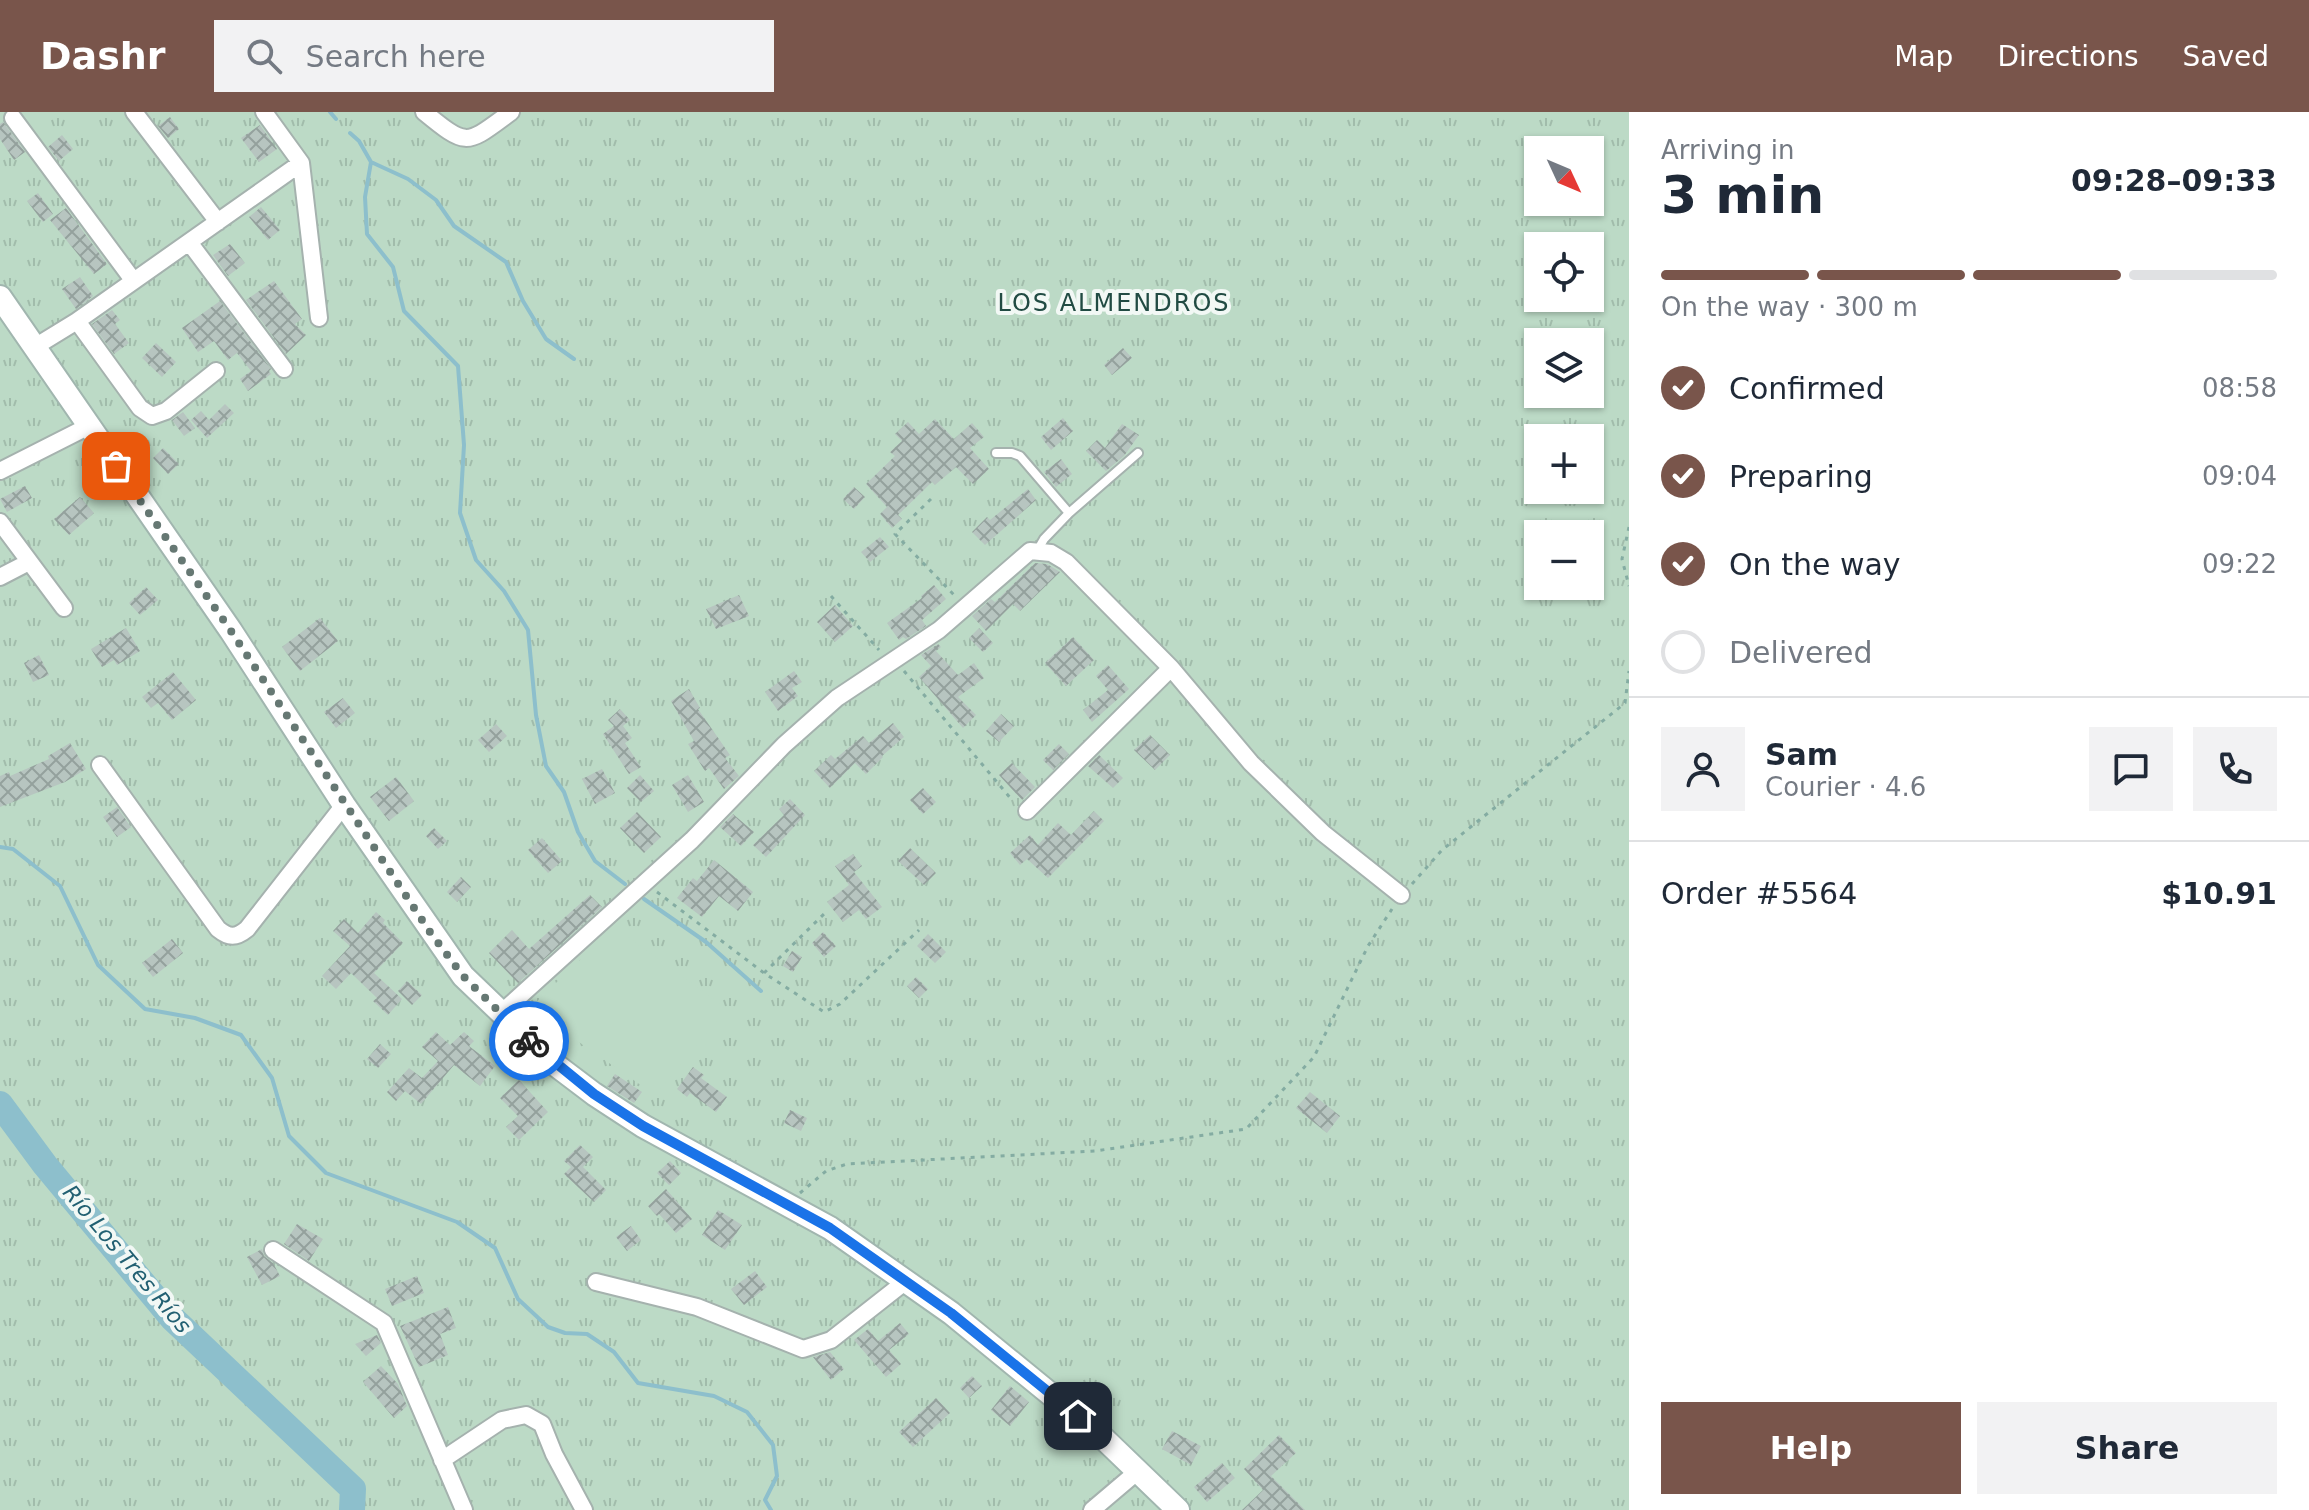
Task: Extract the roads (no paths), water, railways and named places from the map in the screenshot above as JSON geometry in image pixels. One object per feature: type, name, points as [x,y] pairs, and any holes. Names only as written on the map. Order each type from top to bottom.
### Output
[{"type":"main road","points":[[0,297],[231,631],[344,805],[463,976],[557,1066],[643,1126],[830,1228],[906,1281],[1019,1367],[1178,1510]]},
{"type":"street","points":[[134,112],[218,222]]},
{"type":"street","points":[[264,112],[301,163],[319,318]]},
{"type":"street","points":[[424,112],[463,140],[477,137],[511,112]]},
{"type":"street","points":[[13,118],[133,280]]},
{"type":"street","points":[[33,348],[77,321],[301,163]]},
{"type":"street","points":[[189,242],[284,369]]},
{"type":"street","points":[[77,321],[140,408],[152,416],[166,411],[216,371]]},
{"type":"street","points":[[0,471],[87,427]]},
{"type":"street","points":[[0,522],[64,608]]},
{"type":"street","points":[[500,1014],[692,840],[784,745],[837,698],[939,630],[1030,551],[1051,553],[1066,562],[1171,668],[1251,763],[1323,833],[1401,895]]},
{"type":"street","points":[[0,577],[29,562]]},
{"type":"street","points":[[1027,811],[1171,668]]},
{"type":"street","points":[[100,765],[218,929],[227,936],[237,936],[247,929],[344,805]]},
{"type":"street","points":[[273,1250],[384,1323],[464,1510]]},
{"type":"street","points":[[596,1282],[697,1307],[803,1349],[831,1340],[906,1281]]},
{"type":"street","points":[[442,1460],[502,1420],[526,1415],[542,1424],[584,1510]]},
{"type":"street","points":[[1092,1510],[1138,1471]]},
{"type":"lane","points":[[996,453],[1020,456],[1069,513]]},
{"type":"lane","points":[[1037,551],[1069,513],[1138,453]]},
{"type":"waterway","points":[[330,112],[336,119]]},
{"type":"waterway","points":[[350,133],[359,141],[371,162],[408,179],[436,200],[454,226],[506,262],[523,301],[546,339],[574,359]]},
{"type":"waterway","points":[[371,162],[365,197],[367,234],[393,267],[404,311],[458,366],[464,445],[460,513],[476,560],[504,591],[528,630],[536,715],[546,766],[564,792],[578,832],[595,861],[625,884]]},
{"type":"waterway","points":[[0,847],[13,849],[60,886],[98,965],[145,1009],[195,1018],[241,1035],[272,1078],[289,1136],[326,1173],[457,1222],[495,1248],[518,1299],[548,1327],[565,1333],[587,1334],[614,1352],[638,1383],[714,1396],[747,1412],[773,1445],[777,1476],[765,1500],[771,1510]]},
{"type":"waterway","points":[[644,899],[706,942],[761,991]]},
{"type":"waterway","name":"Río Los Tres Ríos","points":[[0,1104],[45,1165],[172,1318],[353,1489],[352,1510]]},
{"type":"district","name":"LOS ALMENDROS","points":[[1114,303]]}]
